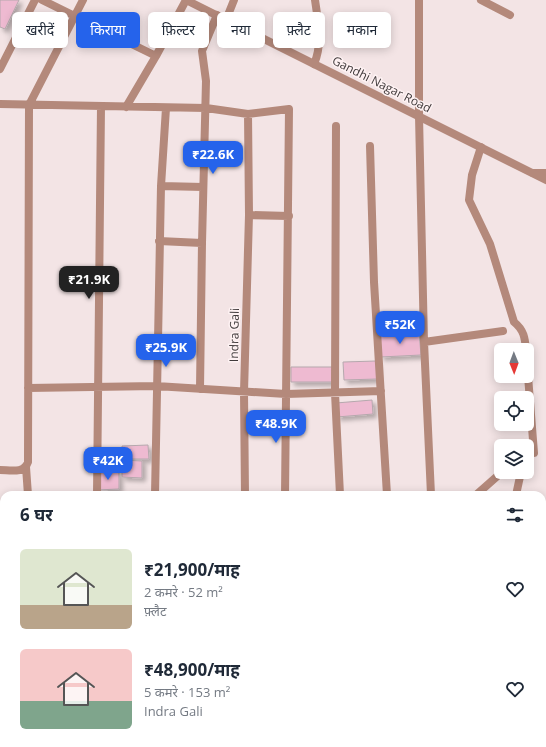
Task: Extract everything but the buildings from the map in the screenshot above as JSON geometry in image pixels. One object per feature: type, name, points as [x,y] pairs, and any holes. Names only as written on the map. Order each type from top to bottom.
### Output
[{"type":"street","points":[[0,69],[35,0]]},
{"type":"street","points":[[42,0],[156,56]]},
{"type":"street","points":[[28,491],[26,467],[28,462],[30,105],[83,0]]},
{"type":"street","points":[[126,107],[156,56],[186,0]]},
{"type":"street","name":"Gandhi Nagar Road","points":[[186,0],[217,15]]},
{"type":"street","points":[[229,12],[234,0]]},
{"type":"street","points":[[314,64],[319,53],[318,22],[315,0]]},
{"type":"street","points":[[419,0],[419,116],[424,342],[431,491]]},
{"type":"street","points":[[481,0],[510,15]]},
{"type":"street","points":[[200,389],[203,187],[206,108],[206,81],[202,50],[217,15]]},
{"type":"street","name":"Gandhi Nagar Road","points":[[265,40],[546,180]]},
{"type":"street","points":[[0,104],[206,108],[248,114],[289,109],[285,491]]},
{"type":"street","points":[[96,491],[101,106]]},
{"type":"street","points":[[155,491],[159,241],[166,108]]},
{"type":"street","name":"Indra Gali","points":[[245,491],[244,392],[249,215],[248,114]]},
{"type":"street","points":[[336,126],[335,393],[340,491]]},
{"type":"street","points":[[370,146],[374,282],[387,491]]},
{"type":"street","points":[[481,147],[472,176],[469,200],[490,244],[514,322],[520,327],[524,335],[525,343]]},
{"type":"street","points":[[533,173],[546,173]]},
{"type":"street","points":[[161,186],[203,187]]},
{"type":"street","points":[[249,215],[289,216]]},
{"type":"street","points":[[159,241],[202,243]]},
{"type":"street","points":[[424,342],[503,331]]},
{"type":"street","points":[[529,383],[533,439]]},
{"type":"street","points":[[28,388],[156,386],[286,394],[381,391]]},
{"type":"street","points":[[0,470],[17,470],[26,467]]},
{"type":"street","points":[[481,491],[494,479]]},
{"type":"street","points":[[517,491],[519,479]]}]
